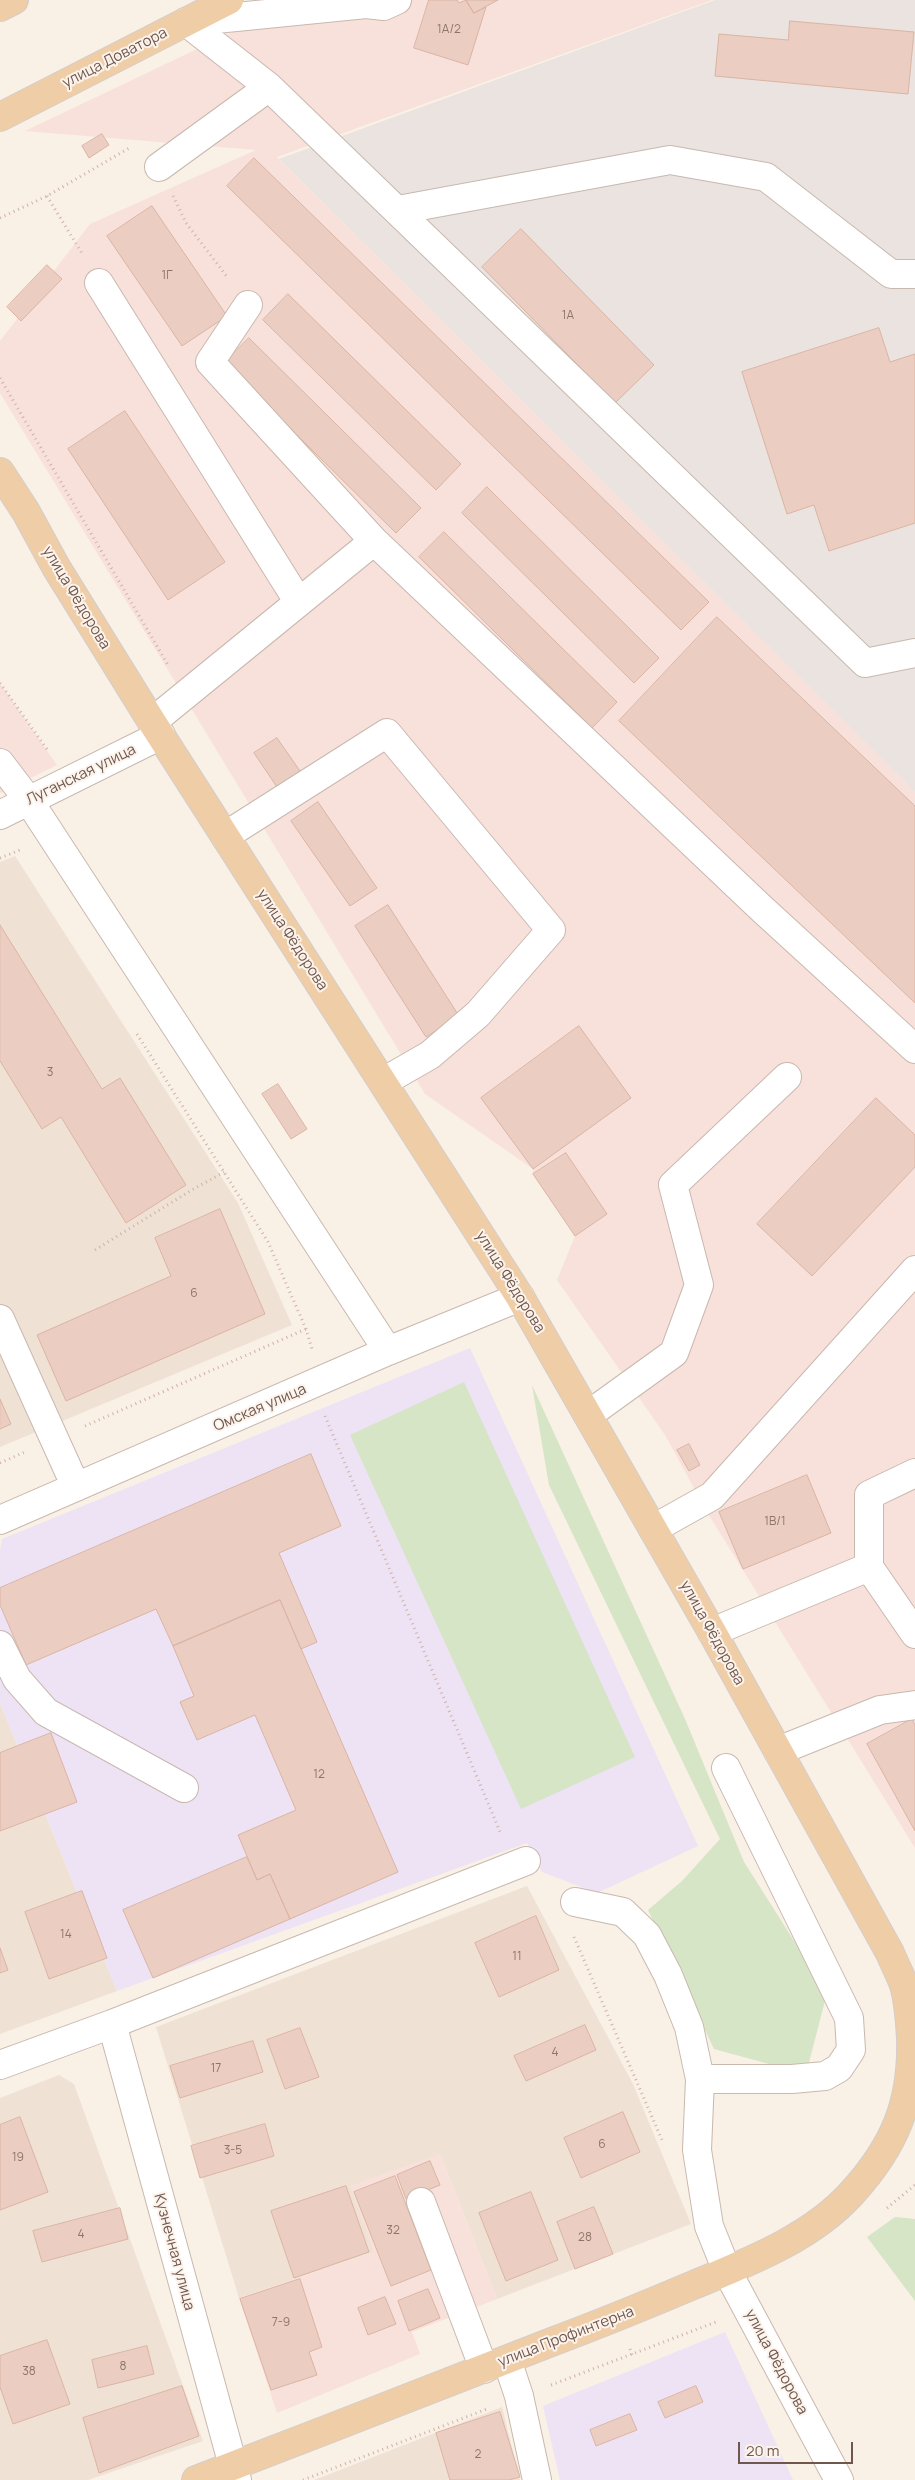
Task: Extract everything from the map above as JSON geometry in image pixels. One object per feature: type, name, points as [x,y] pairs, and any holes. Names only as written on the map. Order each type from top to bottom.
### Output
[{"type":"main road","points":[[0,7],[14,0]]},
{"type":"main road","name":"улица Доватора","points":[[0,117],[229,0]]},
{"type":"main road","name":"улица Фёдорова","points":[[0,472],[26,512],[56,567],[157,729],[520,1297],[712,1632],[890,1953],[904,1985],[910,2016],[913,2072],[895,2133]]},
{"type":"main road","name":"улица Профинтерна","points":[[196,2480],[235,2473],[495,2364],[616,2318],[727,2271],[797,2236],[826,2217],[851,2194],[874,2166],[895,2133]]},
{"type":"street","points":[[186,22],[366,4],[384,6],[397,0]]},
{"type":"street","points":[[186,22],[269,87],[865,663],[915,654]]},
{"type":"street","points":[[160,168],[269,87]]},
{"type":"street","points":[[398,210],[670,160],[766,177],[891,274],[915,274]]},
{"type":"street","points":[[100,282],[298,601]]},
{"type":"street","points":[[248,305],[210,362],[374,541],[761,908],[915,1049]]},
{"type":"street","name":"Луганская улица","points":[[0,815],[70,781],[157,729],[185,695],[374,541]]},
{"type":"street","points":[[225,836],[387,733],[550,930],[478,1014],[430,1055],[383,1082]]},
{"type":"street","points":[[0,763],[29,801],[388,1351]]},
{"type":"street","points":[[588,1415],[674,1352],[693,1302],[699,1285],[673,1185],[787,1077]]},
{"type":"street","points":[[653,1529],[712,1496],[915,1270]]},
{"type":"street","name":"Омская улица","points":[[0,1520],[388,1351],[520,1297]]},
{"type":"street","points":[[0,1319],[76,1487]]},
{"type":"street","points":[[915,1473],[869,1495],[869,1567],[915,1634]]},
{"type":"street","points":[[712,1632],[869,1567]]},
{"type":"street","points":[[0,1645],[17,1679],[46,1712],[184,1788]]},
{"type":"street","points":[[778,1751],[880,1710],[915,1705]]},
{"type":"street","points":[[700,2079],[792,2079],[825,2076],[839,2068],[851,2050],[849,2018],[726,1768]]},
{"type":"street","points":[[0,2065],[112,2024],[526,1861]]},
{"type":"street","name":"улица Фёдорова","points":[[575,1902],[623,1912],[647,1935],[668,1975],[689,2027],[700,2079],[697,2150],[709,2226],[727,2271],[839,2480]]},
{"type":"street","name":"Кузнечная улица","points":[[112,2024],[235,2473]]},
{"type":"street","points":[[421,2202],[495,2364],[519,2396],[538,2480]]},
{"type":"path","points":[[0,218],[47,196],[133,146]]},
{"type":"path","points":[[160,168],[186,223],[248,305]]},
{"type":"path","points":[[47,196],[100,282]]},
{"type":"path","points":[[0,378],[185,695]]},
{"type":"path","points":[[0,683],[70,781]]},
{"type":"path","points":[[0,858],[21,850],[26,858]]},
{"type":"path","points":[[136,1032],[268,1242],[306,1330],[321,1381],[322,1409],[508,1850],[526,1861]]},
{"type":"path","points":[[95,1250],[190,1191],[260,1153]]},
{"type":"path","points":[[0,1463],[306,1330]]},
{"type":"path","points":[[570,1928],[664,2144]]},
{"type":"path","points":[[616,2318],[632,2355]]},
{"type":"shaded area","points":[[300,0],[712,0],[277,157],[915,792],[915,1848],[707,1512],[665,1435],[557,1280],[575,1236],[533,1174],[533,1169],[425,1094],[0,393],[0,341],[90,224],[256,150],[25,131]]},
{"type":"shaded area","points":[[715,0],[915,0],[915,792],[279,159]]},
{"type":"shaded area","points":[[0,683],[57,765],[0,793]]},
{"type":"shaded area","points":[[15,856],[238,1203],[292,1325],[0,1447],[0,862]]},
{"type":"shaded area","points":[[470,1348],[698,1846],[597,1893],[542,1872],[527,1843],[117,1991],[0,1703],[0,1550],[2,1539]]},
{"type":"shaded area","points":[[0,1703],[117,1991],[0,2034]]},
{"type":"shaded area","points":[[527,1886],[633,2084],[691,2224],[497,2299],[440,2154],[374,2252],[239,2298],[156,2027]]},
{"type":"shaded area","points":[[59,2075],[74,2084],[203,2441],[88,2480],[0,2480],[0,2098]]},
{"type":"shaded area","points":[[440,2154],[497,2299],[412,2332],[420,2354],[277,2413],[239,2298],[374,2252],[350,2186]]},
{"type":"shaded area","points":[[725,2332],[793,2480],[560,2480],[543,2406]]},
{"type":"shaded area","points":[[502,2407],[520,2480],[314,2480]]},
{"type":"green space","points":[[464,1382],[635,1757],[521,1809],[350,1435]]},
{"type":"green space","points":[[532,1385],[685,1719],[744,1862],[827,1993],[806,2074],[714,2049],[648,1910],[682,1881],[720,1839],[549,1485]]},
{"type":"green space","points":[[895,2217],[915,2219],[915,2301],[867,2237]]},
{"type":"building","points":[[429,0],[457,0],[459,3],[466,0],[474,13],[486,7],[468,65],[414,48]]},
{"type":"building","points":[[466,0],[498,0],[474,13]]},
{"type":"building","points":[[790,21],[914,32],[908,94],[715,76],[719,34],[788,40]]},
{"type":"building","points":[[102,134],[109,145],[89,158],[82,146]]},
{"type":"building","points":[[254,158],[709,602],[681,630],[227,186]]},
{"type":"building","points":[[152,206],[227,316],[182,346],[107,236]]},
{"type":"building","points":[[521,229],[654,365],[615,403],[482,267]]},
{"type":"building","points":[[47,265],[62,279],[21,321],[7,307]]},
{"type":"building","points":[[288,294],[461,464],[436,490],[263,320]]},
{"type":"building","points":[[879,328],[890,362],[915,354],[915,523],[829,551],[814,505],[787,514],[742,372]]},
{"type":"building","points":[[249,338],[421,508],[396,533],[224,363]]},
{"type":"building","points":[[125,411],[225,562],[168,600],[68,449]]},
{"type":"building","points":[[487,487],[659,658],[634,683],[462,513]]},
{"type":"building","points":[[444,532],[617,702],[592,728],[419,557]]},
{"type":"building","points":[[717,617],[915,806],[915,1003],[619,721]]},
{"type":"building","points":[[277,738],[300,771],[277,787],[254,753]]},
{"type":"building","points":[[318,802],[377,888],[350,906],[291,821]]},
{"type":"building","points":[[388,905],[459,1016],[426,1037],[355,926]]},
{"type":"building","points":[[0,925],[102,1089],[120,1078],[186,1185],[126,1223],[61,1117],[42,1129],[0,1061]]},
{"type":"building","points":[[579,1026],[631,1098],[533,1169],[481,1098]]},
{"type":"building","points":[[278,1084],[307,1129],[291,1139],[262,1094]]},
{"type":"building","points":[[876,1098],[915,1135],[915,1167],[812,1276],[757,1224]]},
{"type":"building","points":[[566,1153],[607,1214],[575,1236],[533,1174]]},
{"type":"building","points":[[220,1209],[265,1314],[66,1401],[37,1335],[171,1276],[155,1238]]},
{"type":"building","points":[[0,1399],[11,1424],[0,1429]]},
{"type":"building","points":[[689,1444],[700,1465],[689,1471],[677,1450]]},
{"type":"building","points":[[311,1454],[341,1526],[279,1553],[317,1642],[301,1649],[280,1600],[173,1646],[156,1609],[26,1665],[0,1605],[0,1588]]},
{"type":"building","points":[[807,1475],[831,1533],[743,1569],[719,1512]]},
{"type":"building","points":[[280,1600],[398,1872],[290,1919],[270,1874],[257,1880],[238,1835],[296,1810],[255,1715],[197,1740],[180,1702],[194,1696],[173,1646]]},
{"type":"building","points":[[912,1719],[915,1725],[915,1831],[867,1744]]},
{"type":"building","points":[[51,1733],[77,1802],[0,1831],[0,1753]]},
{"type":"building","points":[[247,1857],[257,1880],[270,1874],[290,1919],[153,1978],[123,1910]]},
{"type":"building","points":[[82,1891],[107,1958],[49,1979],[25,1912]]},
{"type":"building","points":[[536,1916],[559,1970],[499,1997],[475,1943]]},
{"type":"building","points":[[0,1948],[8,1970],[0,1973]]},
{"type":"building","points":[[585,2025],[596,2050],[526,2081],[514,2056]]},
{"type":"building","points":[[300,2028],[319,2077],[285,2089],[267,2040]]},
{"type":"building","points":[[253,2041],[263,2072],[180,2098],[170,2066]]},
{"type":"building","points":[[623,2112],[640,2152],[581,2178],[564,2138]]},
{"type":"building","points":[[20,2117],[48,2192],[0,2210],[0,2125]]},
{"type":"building","points":[[265,2124],[274,2156],[200,2178],[191,2146]]},
{"type":"building","points":[[430,2161],[440,2185],[406,2199],[397,2175]]},
{"type":"building","points":[[395,2176],[431,2270],[391,2286],[354,2192]]},
{"type":"building","points":[[346,2186],[369,2252],[294,2278],[271,2211]]},
{"type":"building","points":[[531,2192],[558,2260],[506,2281],[479,2213]]},
{"type":"building","points":[[594,2207],[613,2254],[575,2269],[557,2222]]},
{"type":"building","points":[[120,2208],[128,2239],[42,2262],[33,2231]]},
{"type":"building","points":[[300,2279],[322,2347],[309,2352],[317,2375],[271,2390],[240,2299]]},
{"type":"building","points":[[428,2289],[440,2318],[409,2331],[398,2301]]},
{"type":"building","points":[[385,2297],[396,2324],[368,2335],[358,2308]]},
{"type":"building","points":[[47,2340],[70,2404],[13,2424],[0,2387],[0,2356]]},
{"type":"building","points":[[147,2346],[154,2374],[98,2388],[92,2360]]},
{"type":"building","points":[[182,2386],[199,2436],[99,2473],[83,2418]]},
{"type":"building","points":[[696,2386],[703,2402],[665,2418],[658,2402]]},
{"type":"building","points":[[500,2412],[520,2477],[509,2480],[450,2480],[436,2433]]},
{"type":"building","points":[[630,2414],[637,2430],[596,2446],[590,2430]]}]
